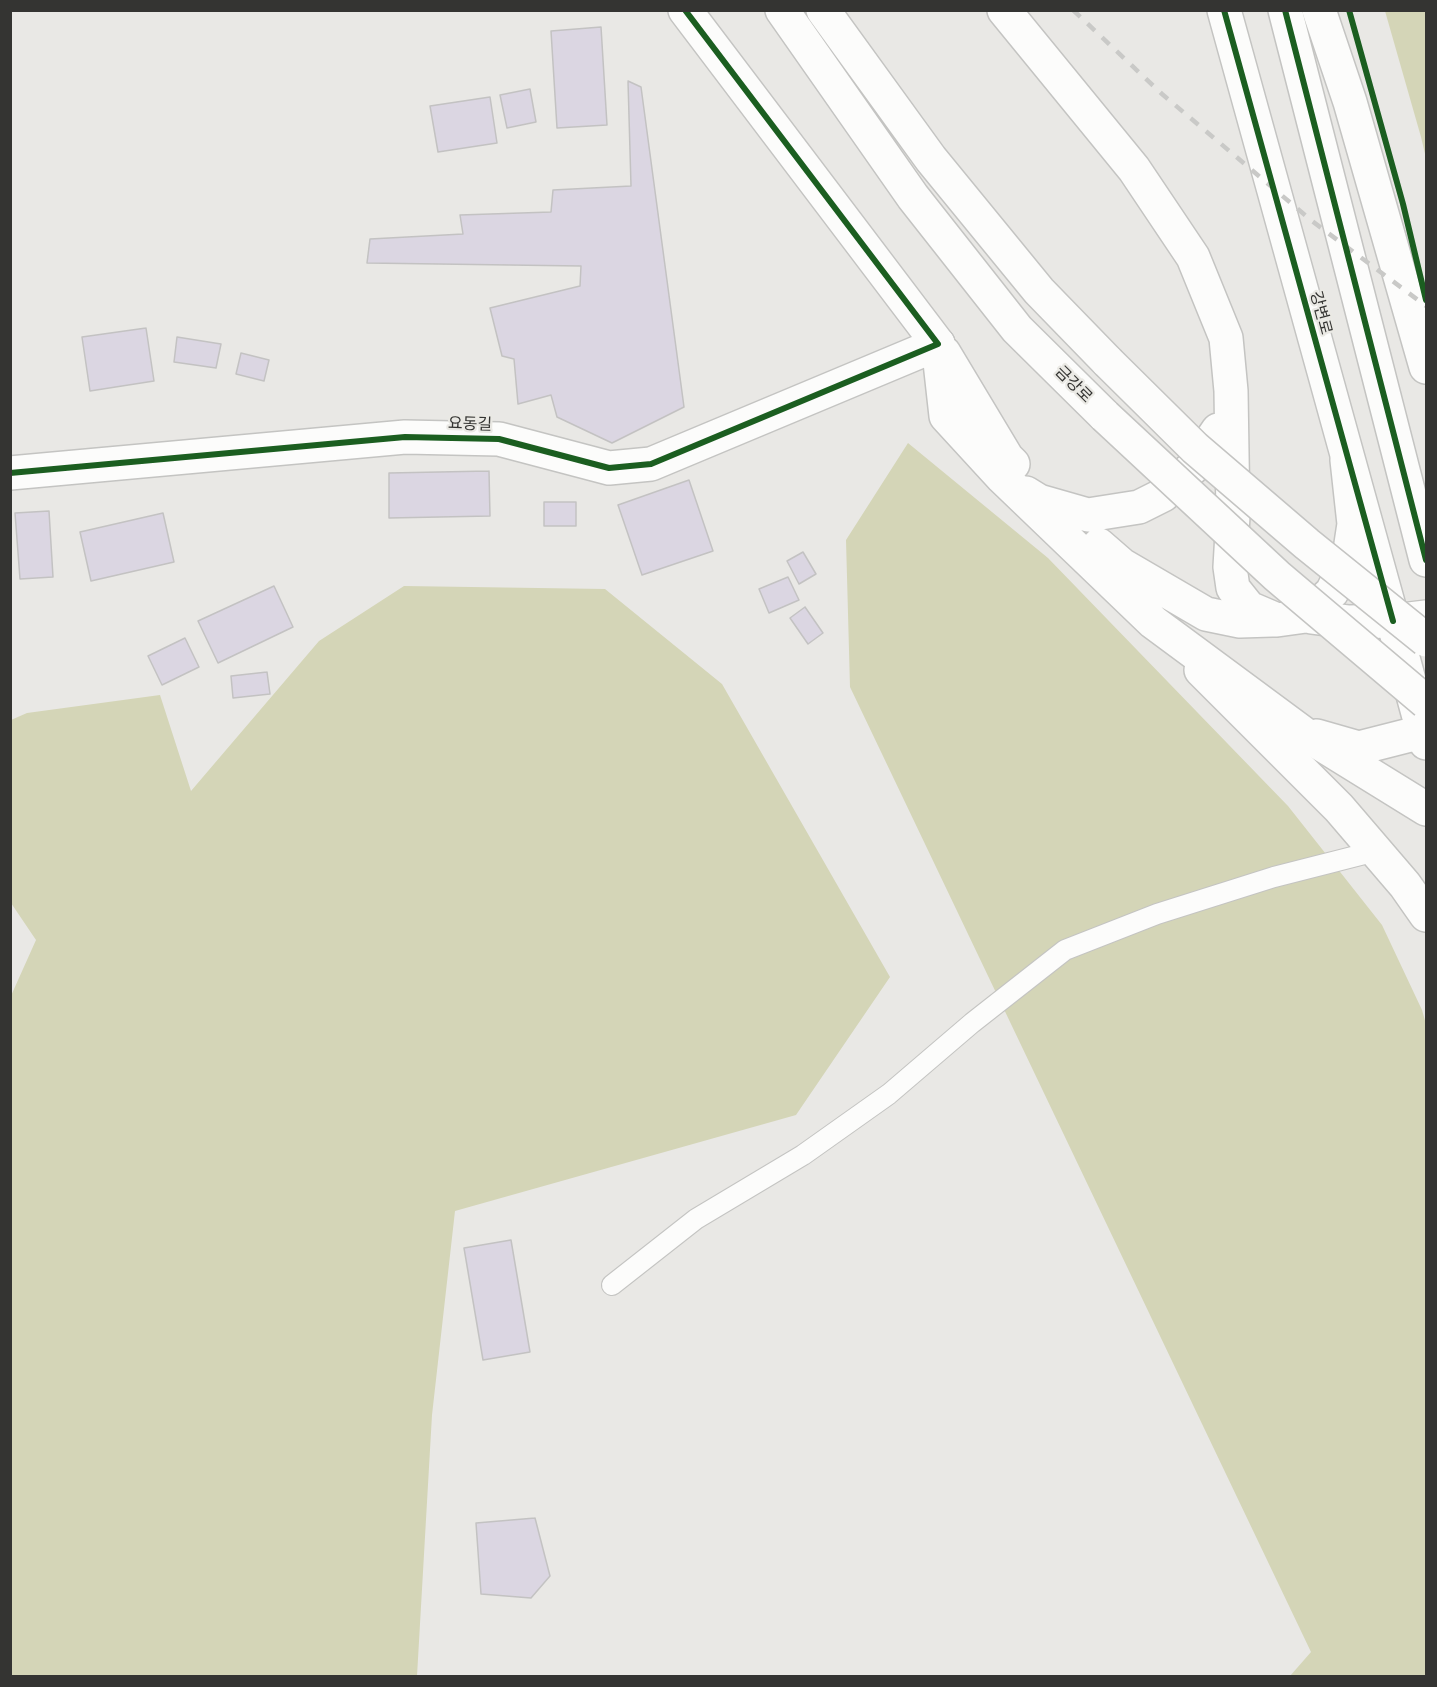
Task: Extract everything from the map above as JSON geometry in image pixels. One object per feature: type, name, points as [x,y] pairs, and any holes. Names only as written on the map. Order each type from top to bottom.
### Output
[{"type":"main road","points":[[685,10],[938,344],[1007,458],[1122,565],[1206,614],[1240,621],[1291,618],[1348,622],[1393,621],[1426,617]]},
{"type":"main road","name":"금강로","points":[[782,10],[913,198],[1017,329],[1105,417],[1277,576],[1425,725]]},
{"type":"main road","points":[[823,10],[931,159],[1039,291],[1195,448],[1307,544],[1426,640]]},
{"type":"main road","points":[[1004,10],[1134,169],[1193,256],[1226,338],[1231,391],[1233,516],[1230,567],[1233,588],[1249,608],[1291,618],[1332,592],[1349,557],[1354,524],[1347,460]]},
{"type":"main road","name":"강변로","points":[[1224,10],[1347,460],[1425,725]]},
{"type":"main road","points":[[1285,10],[1426,560]]},
{"type":"main road","points":[[1319,10],[1350,102],[1426,367]]},
{"type":"main road","points":[[938,344],[946,416],[1002,477],[1153,622],[1339,808],[1426,915]]},
{"type":"main road","name":"요동길","points":[[10,473],[405,437],[499,439],[609,468],[651,464],[938,344]]},
{"type":"main road","points":[[1002,477],[1039,501],[1088,515],[1139,507],[1163,495],[1192,468],[1216,437],[1231,391]]},
{"type":"main road","points":[[1153,622],[1303,732],[1426,809]]},
{"type":"main road","points":[[1303,732],[1359,748],[1410,735],[1425,725]]},
{"type":"lane","points":[[612,1285],[696,1219],[803,1155],[889,1094],[972,1023],[1065,950],[1157,914],[1274,877],[1376,851]]},
{"type":"green space","points":[[1385,11],[1426,11],[1426,158],[1421,137]]},
{"type":"green space","points":[[908,443],[1048,558],[1288,806],[1382,925],[1422,1010],[1426,1024],[1426,1676],[1290,1676],[1311,1652],[850,687],[846,540]]},
{"type":"green space","points":[[404,586],[605,589],[722,684],[890,977],[796,1115],[455,1211],[432,1415],[417,1676],[11,1676],[10,998],[36,940],[11,903],[11,720],[27,713],[160,695],[191,791],[319,641]]},
{"type":"building","points":[[601,27],[607,125],[557,128],[551,31]]},
{"type":"building","points":[[628,81],[641,87],[684,407],[612,443],[557,417],[551,395],[518,404],[514,359],[502,356],[490,308],[580,286],[581,266],[367,263],[370,239],[463,234],[460,215],[551,212],[553,190],[631,186]]},
{"type":"building","points":[[530,89],[536,122],[507,128],[500,95]]},
{"type":"building","points":[[490,97],[497,143],[438,152],[430,106]]},
{"type":"building","points":[[146,328],[154,381],[90,391],[82,337]]},
{"type":"building","points":[[177,337],[221,344],[216,368],[174,362]]},
{"type":"building","points":[[241,353],[269,360],[264,381],[236,374]]},
{"type":"building","points":[[489,471],[490,516],[389,518],[389,473]]},
{"type":"building","points":[[689,480],[713,551],[642,575],[618,505]]},
{"type":"building","points":[[544,502],[576,502],[576,526],[544,526]]},
{"type":"building","points":[[49,511],[53,577],[20,579],[15,513]]},
{"type":"building","points":[[163,513],[174,562],[91,581],[80,532]]},
{"type":"building","points":[[803,552],[816,574],[799,584],[787,561]]},
{"type":"building","points":[[788,577],[799,600],[769,613],[759,589]]},
{"type":"building","points":[[274,586],[293,627],[218,663],[198,621]]},
{"type":"building","points":[[805,607],[823,633],[808,644],[790,618]]},
{"type":"building","points":[[185,638],[199,667],[162,685],[148,656]]},
{"type":"building","points":[[267,672],[270,694],[233,698],[231,676]]},
{"type":"building","points":[[511,1240],[530,1352],[483,1360],[464,1248]]},
{"type":"building","points":[[535,1518],[550,1576],[531,1598],[481,1594],[476,1523]]},
{"type":"railway","points":[[1073,10],[1162,94],[1312,221],[1426,306]]},
{"type":"cycle path","points":[[10,473],[405,437],[499,439],[609,468],[651,464],[938,344],[685,10]]},
{"type":"cycle path","points":[[1224,10],[1393,621]]},
{"type":"cycle path","points":[[1285,10],[1426,560]]},
{"type":"cycle path","points":[[1349,10],[1403,204],[1426,300]]}]
